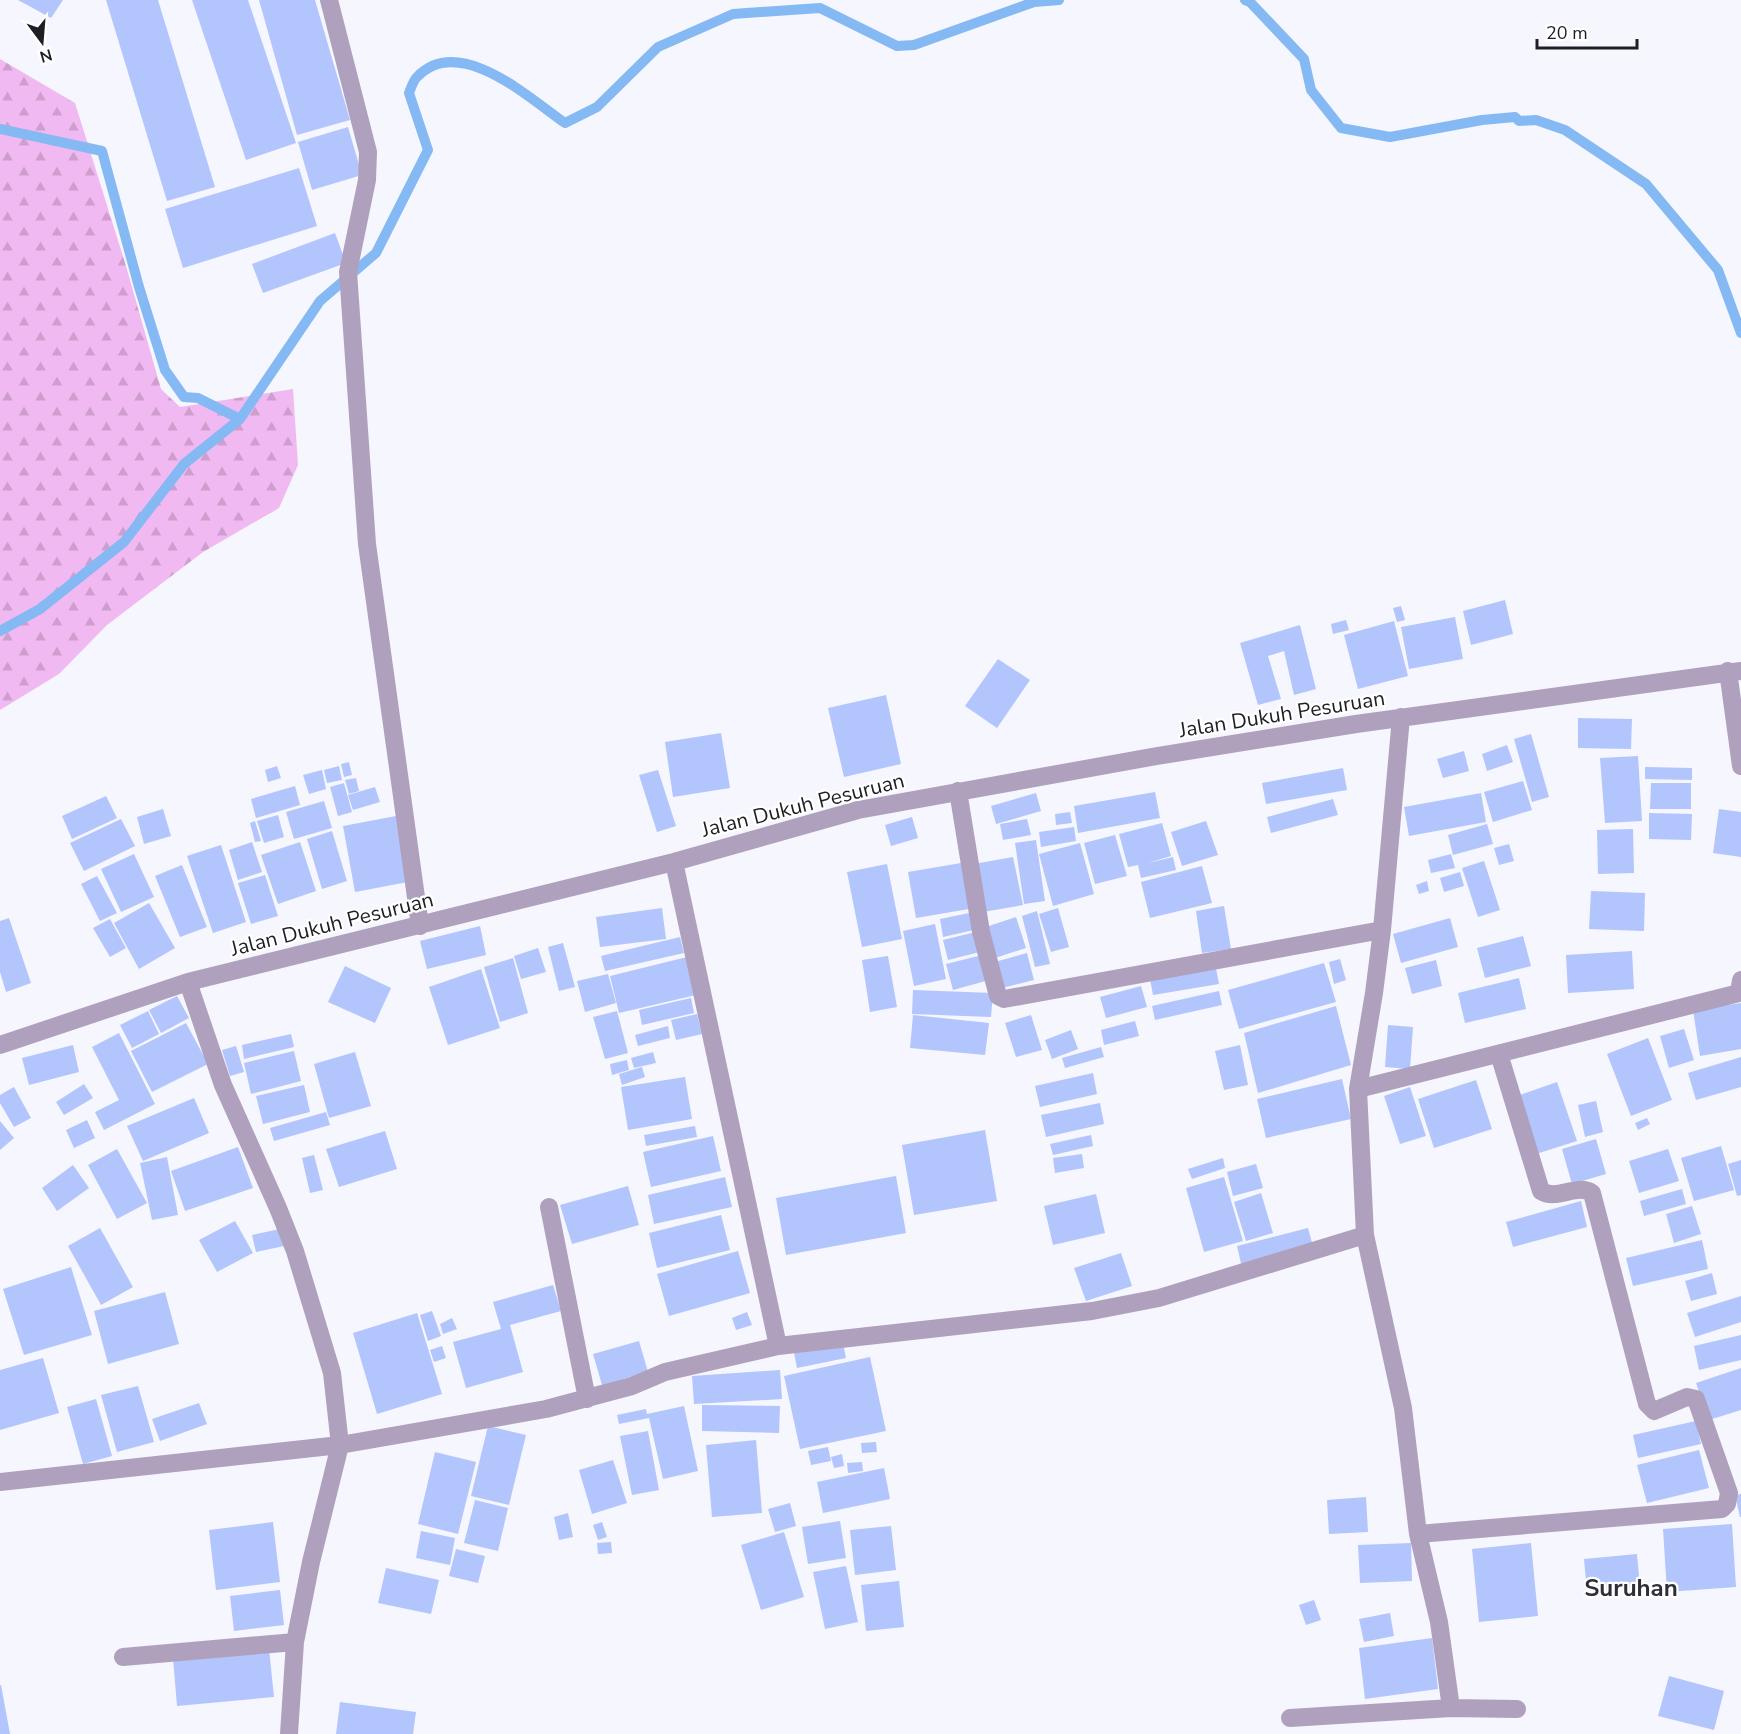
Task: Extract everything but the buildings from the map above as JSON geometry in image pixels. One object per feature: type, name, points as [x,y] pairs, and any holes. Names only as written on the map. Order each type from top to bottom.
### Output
[{"type":"street","points":[[328,0],[368,152],[367,180],[348,272],[350,302],[367,544],[420,926]]},
{"type":"street","points":[[1735,671],[1741,766]]},
{"type":"street","name":"Jalan Dukuh Pesuruan","points":[[0,1045],[188,982],[674,862],[858,810],[1158,756],[1401,717],[1735,671]]},
{"type":"street","points":[[1401,717],[1382,930],[1358,1089],[1365,1236],[1402,1408],[1418,1534],[1439,1622],[1450,1708]]},
{"type":"street","points":[[958,791],[981,932],[998,996],[1004,999],[1382,930]]},
{"type":"street","points":[[674,862],[778,1346]]},
{"type":"street","points":[[188,982],[223,1085],[295,1251],[332,1373],[340,1445],[294,1642],[289,1734]]},
{"type":"street","points":[[1358,1089],[1499,1054],[1740,989]]},
{"type":"street","points":[[1418,1534],[1722,1509],[1729,1500],[1729,1493],[1696,1399],[1687,1397],[1654,1411],[1647,1404],[1592,1192],[1585,1189],[1550,1195],[1541,1191],[1499,1054]]},
{"type":"street","points":[[549,1207],[587,1399]]},
{"type":"street","points":[[0,1482],[340,1445],[546,1409],[632,1386],[665,1372],[778,1346],[1092,1311],[1159,1298],[1365,1236]]},
{"type":"street","points":[[123,1657],[294,1642]]},
{"type":"street","points":[[1290,1718],[1450,1708],[1517,1709]]},
{"type":"green space","points":[[0,59],[75,103],[126,266],[161,389],[180,407],[293,389],[298,465],[279,508],[203,552],[107,625],[59,674],[0,710]]},
{"type":"waterway","points":[[0,631],[40,609],[124,542],[184,464],[240,419],[320,301],[376,253],[428,150],[409,93],[417,77],[434,65],[453,62],[473,66],[493,74],[533,99],[565,123],[597,107],[658,47],[733,14],[820,8],[897,46],[914,45],[1034,2],[1059,0]]},
{"type":"waterway","points":[[1245,0],[1250,2],[1304,59],[1311,90],[1341,128],[1390,137],[1482,120],[1515,117],[1519,121],[1536,120],[1565,130],[1646,184],[1718,270],[1741,333]]},
{"type":"waterway","points":[[0,129],[102,151],[139,287],[165,370],[184,397],[198,398],[240,419]]},
{"type":"district","name":"Suruhan","points":[[1631,1588]]}]
